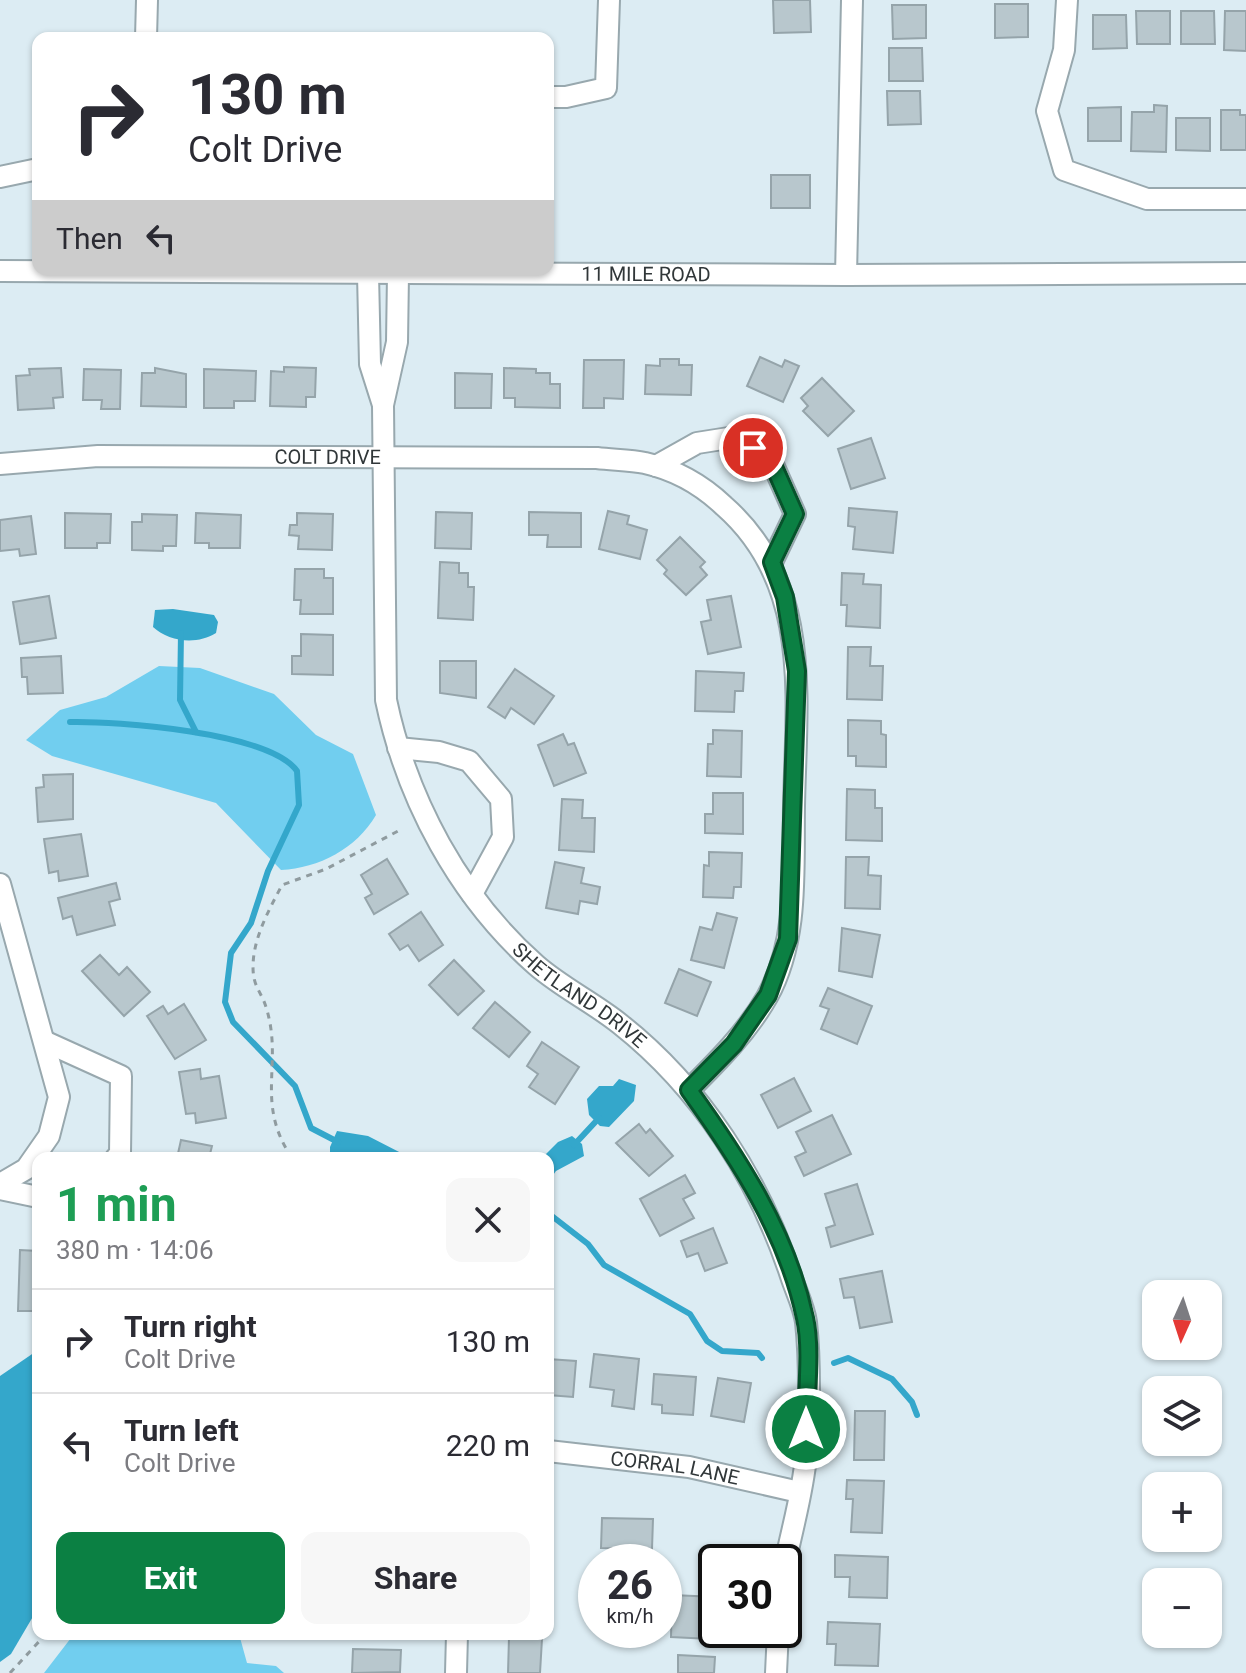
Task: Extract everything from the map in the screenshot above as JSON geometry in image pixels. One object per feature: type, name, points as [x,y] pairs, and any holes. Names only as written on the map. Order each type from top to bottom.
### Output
[{"type":"street","points":[[146,32],[147,0]]},
{"type":"street","points":[[554,97],[606,88],[609,0]]},
{"type":"street","points":[[846,275],[852,0]]},
{"type":"street","points":[[1067,0],[1064,50],[1047,111],[1064,170],[1147,199],[1246,199]]},
{"type":"street","points":[[0,177],[32,170]]},
{"type":"street","name":"11 MILE ROAD","points":[[0,271],[32,271]]},
{"type":"street","name":"11 MILE ROAD","points":[[554,274],[1246,273]]},
{"type":"street","name":"SHETLAND DRIVE","points":[[368,276],[370,364],[383,405]]},
{"type":"street","name":"SHETLAND DRIVE","points":[[398,276],[397,342],[383,405],[382,457],[386,700],[406,776],[437,841],[472,894],[536,965],[621,1024],[689,1090],[738,1158],[777,1233],[806,1320],[806,1456],[789,1544]]},
{"type":"street","points":[[656,466],[697,443],[735,437],[771,460],[795,514],[772,562]]},
{"type":"street","name":"COLT DRIVE","points":[[0,464],[98,456],[597,458],[656,466],[677,473],[708,491],[750,528],[772,562],[785,597],[797,671],[788,939],[768,995],[734,1044],[689,1090]]},
{"type":"street","points":[[398,748],[439,752],[469,761],[501,799],[503,837],[472,894]]},
{"type":"street","points":[[0,884],[59,1097],[49,1136],[38,1152]]},
{"type":"street","points":[[46,1042],[121,1076],[120,1152]]},
{"type":"street","points":[[0,1186],[26,1169],[32,1160]]},
{"type":"street","points":[[0,1186],[32,1195]]},
{"type":"street","name":"CORRAL LANE","points":[[554,1452],[689,1467],[799,1492]]},
{"type":"street","points":[[456,1673],[457,1640]]},
{"type":"street","points":[[776,1673],[777,1648]]},
{"type":"path","points":[[288,1152],[277,1135],[271,1114],[272,1050],[266,1006],[255,990],[253,965],[259,934],[282,885],[326,869],[400,830]]},
{"type":"path","points":[[10,1673],[40,1640]]},
{"type":"shaded area","points":[[173,609],[214,615],[218,622],[216,633],[200,639],[183,640],[167,636],[153,627],[155,610]]},
{"type":"shaded area","points":[[159,666],[200,668],[274,694],[316,735],[353,754],[376,815],[368,827],[347,847],[322,861],[281,870],[216,803],[52,756],[26,740],[60,710],[106,697]]},
{"type":"shaded area","points":[[619,1079],[636,1085],[634,1101],[609,1127],[600,1126],[589,1115],[587,1099],[599,1086],[613,1086]]},
{"type":"shaded area","points":[[337,1131],[368,1136],[399,1152],[330,1152]]},
{"type":"shaded area","points":[[572,1136],[582,1144],[584,1156],[554,1174],[554,1152],[548,1152],[558,1142]]},
{"type":"shaded area","points":[[32,1354],[32,1618],[11,1654],[0,1662],[0,1376]]},
{"type":"shaded area","points":[[69,1640],[241,1640],[247,1663],[276,1666],[284,1673],[44,1673]]},
{"type":"building","points":[[773,0],[810,0],[811,32],[774,33]]},
{"type":"building","points":[[995,4],[1028,4],[1028,37],[995,38]]},
{"type":"building","points":[[892,5],[926,5],[926,38],[893,39]]},
{"type":"building","points":[[1136,11],[1170,11],[1170,44],[1137,44]]},
{"type":"building","points":[[1181,11],[1214,11],[1215,44],[1181,44]]},
{"type":"building","points":[[1225,11],[1246,11],[1246,51],[1224,50]]},
{"type":"building","points":[[1093,15],[1126,15],[1127,48],[1093,49]]},
{"type":"building","points":[[889,48],[922,48],[923,81],[889,81]]},
{"type":"building","points":[[887,91],[920,91],[921,124],[888,125]]},
{"type":"building","points":[[1154,105],[1167,106],[1166,152],[1131,151],[1132,112],[1154,112]]},
{"type":"building","points":[[1121,107],[1121,141],[1088,141],[1088,108]]},
{"type":"building","points":[[1221,110],[1240,110],[1240,115],[1246,115],[1246,150],[1221,150]]},
{"type":"building","points":[[1176,118],[1210,118],[1210,151],[1176,150]]},
{"type":"building","points":[[771,175],[810,175],[810,208],[771,208]]},
{"type":"building","points":[[760,357],[782,367],[785,360],[799,366],[783,402],[747,386]]},
{"type":"building","points":[[660,359],[679,359],[679,365],[692,365],[691,395],[645,394],[646,365],[660,366]]},
{"type":"building","points":[[584,360],[624,360],[623,399],[604,398],[604,408],[583,408]]},
{"type":"building","points":[[284,367],[316,368],[315,397],[306,397],[306,407],[270,406],[271,371],[284,372]]},
{"type":"building","points":[[61,368],[63,397],[53,398],[54,408],[18,410],[16,376],[30,375],[29,369]]},
{"type":"building","points":[[155,368],[186,374],[186,407],[141,406],[142,373],[155,373]]},
{"type":"building","points":[[504,368],[536,369],[536,373],[550,373],[550,384],[560,384],[560,408],[515,407],[515,398],[504,398]]},
{"type":"building","points":[[84,369],[121,370],[120,409],[101,409],[102,400],[83,400]]},
{"type":"building","points":[[204,369],[256,371],[255,401],[234,401],[234,408],[204,408]]},
{"type":"building","points":[[455,373],[492,374],[491,408],[455,408]]},
{"type":"building","points":[[822,378],[854,411],[828,436],[803,411],[808,406],[801,398]]},
{"type":"building","points":[[871,438],[885,478],[851,489],[838,449]]},
{"type":"building","points":[[849,508],[897,512],[893,553],[853,549],[855,527],[848,526]]},
{"type":"building","points":[[608,511],[629,516],[627,524],[647,530],[640,559],[599,549]]},
{"type":"building","points":[[436,512],[472,513],[471,549],[435,548]]},
{"type":"building","points":[[529,512],[581,513],[581,547],[547,547],[548,535],[529,535]]},
{"type":"building","points":[[65,513],[111,514],[110,543],[97,543],[97,548],[65,548]]},
{"type":"building","points":[[196,513],[241,515],[240,548],[209,548],[209,543],[195,543]]},
{"type":"building","points":[[297,513],[333,514],[332,550],[298,549],[299,536],[289,535],[290,525],[297,525]]},
{"type":"building","points":[[142,514],[177,515],[176,546],[163,546],[163,551],[132,550],[132,522],[142,522]]},
{"type":"building","points":[[31,516],[36,554],[20,556],[19,549],[0,551],[0,520]]},
{"type":"building","points":[[680,537],[705,562],[700,567],[707,575],[686,595],[664,574],[667,570],[657,560]]},
{"type":"building","points":[[440,562],[459,563],[459,573],[468,573],[468,587],[474,587],[473,620],[438,618]]},
{"type":"building","points":[[295,569],[324,569],[324,578],[333,578],[333,614],[300,614],[301,600],[294,600]]},
{"type":"building","points":[[842,573],[864,574],[863,584],[881,585],[880,628],[846,626],[847,605],[841,605]]},
{"type":"building","points":[[49,596],[56,638],[20,644],[13,602]]},
{"type":"building","points":[[731,596],[741,647],[708,654],[701,622],[711,620],[707,600]]},
{"type":"building","points":[[301,634],[333,635],[333,675],[292,674],[292,656],[301,656]]},
{"type":"building","points":[[848,647],[871,647],[870,666],[883,666],[882,700],[847,699]]},
{"type":"building","points":[[61,656],[63,693],[28,694],[27,677],[22,677],[21,658]]},
{"type":"building","points":[[440,661],[476,661],[476,698],[440,693]]},
{"type":"building","points":[[515,669],[554,696],[534,724],[511,708],[505,718],[488,707]]},
{"type":"building","points":[[696,671],[744,673],[743,691],[735,691],[734,712],[695,711]]},
{"type":"building","points":[[848,720],[881,721],[881,734],[886,735],[886,767],[856,766],[856,756],[848,756]]},
{"type":"building","points":[[713,730],[742,731],[741,777],[707,776],[708,744],[713,744]]},
{"type":"building","points":[[563,734],[568,745],[574,743],[586,773],[554,786],[538,745]]},
{"type":"building","points":[[73,774],[73,819],[38,822],[36,788],[44,787],[43,775]]},
{"type":"building","points":[[847,789],[875,790],[875,808],[882,808],[882,841],[846,840]]},
{"type":"building","points":[[713,793],[743,793],[743,834],[705,833],[705,814],[713,814]]},
{"type":"building","points":[[562,799],[583,800],[582,818],[595,818],[594,852],[559,850]]},
{"type":"building","points":[[81,834],[88,876],[59,881],[58,871],[49,873],[44,839]]},
{"type":"building","points":[[709,852],[742,853],[741,887],[734,887],[733,898],[703,897],[704,865],[709,866]]},
{"type":"building","points":[[846,857],[869,857],[868,875],[881,876],[880,909],[845,908]]},
{"type":"building","points":[[387,859],[408,894],[374,914],[365,898],[372,894],[361,875]]},
{"type":"building","points":[[555,862],[584,868],[581,883],[600,887],[597,904],[580,901],[578,914],[546,908]]},
{"type":"building","points":[[116,883],[120,899],[109,902],[115,925],[77,935],[72,916],[63,919],[58,898]]},
{"type":"building","points":[[421,912],[443,945],[419,961],[408,945],[400,950],[389,934]]},
{"type":"building","points":[[717,913],[737,918],[724,968],[691,960],[700,927],[712,930]]},
{"type":"building","points":[[842,928],[880,935],[872,977],[839,971]]},
{"type":"building","points":[[100,955],[119,975],[127,967],[150,992],[124,1016],[82,971]]},
{"type":"building","points":[[454,960],[484,991],[458,1015],[429,985]]},
{"type":"building","points":[[679,969],[711,982],[697,1016],[665,1003]]},
{"type":"building","points":[[828,988],[872,1006],[857,1044],[821,1029],[829,1009],[820,1006]]},
{"type":"building","points":[[495,1002],[530,1032],[509,1057],[473,1028]]},
{"type":"building","points":[[184,1004],[206,1040],[175,1059],[147,1016],[163,1006],[168,1014]]},
{"type":"building","points":[[542,1042],[579,1067],[555,1104],[529,1087],[538,1074],[527,1066]]},
{"type":"building","points":[[200,1069],[201,1079],[219,1076],[226,1118],[196,1123],[195,1113],[186,1114],[179,1072]]},
{"type":"building","points":[[794,1078],[811,1111],[778,1128],[761,1095]]},
{"type":"building","points":[[832,1115],[851,1154],[804,1176],[795,1157],[806,1152],[796,1132]]},
{"type":"building","points":[[639,1124],[646,1133],[650,1129],[673,1156],[649,1176],[616,1143]]},
{"type":"building","points":[[181,1140],[212,1146],[210,1152],[178,1152]]},
{"type":"building","points":[[685,1175],[695,1193],[683,1199],[694,1218],[660,1236],[640,1199]]},
{"type":"building","points":[[857,1184],[873,1234],[831,1247],[826,1228],[835,1225],[825,1194]]},
{"type":"building","points":[[713,1228],[727,1263],[705,1271],[698,1253],[687,1257],[681,1241]]},
{"type":"building","points":[[20,1250],[32,1251],[32,1311],[18,1311]]},
{"type":"building","points":[[882,1271],[892,1322],[860,1328],[854,1297],[844,1298],[840,1279]]},
{"type":"building","points":[[594,1354],[639,1359],[634,1409],[612,1406],[614,1390],[590,1387]]},
{"type":"building","points":[[554,1359],[576,1361],[573,1397],[554,1395]]},
{"type":"building","points":[[654,1374],[696,1377],[693,1415],[662,1413],[662,1405],[652,1404]]},
{"type":"building","points":[[718,1378],[751,1383],[744,1422],[711,1416]]},
{"type":"building","points":[[855,1411],[885,1411],[884,1460],[854,1460]]},
{"type":"building","points":[[847,1480],[884,1481],[882,1533],[851,1532],[853,1499],[846,1499]]},
{"type":"building","points":[[602,1518],[653,1519],[652,1544],[601,1544]]},
{"type":"building","points":[[835,1555],[888,1557],[887,1598],[849,1597],[850,1577],[835,1577]]},
{"type":"building","points":[[682,1595],[698,1596],[698,1638],[682,1638]]},
{"type":"building","points":[[828,1622],[880,1624],[878,1666],[835,1665],[836,1644],[827,1644]]},
{"type":"building","points":[[509,1640],[542,1640],[540,1673],[508,1673]]},
{"type":"building","points":[[353,1649],[401,1650],[400,1672],[352,1673]]},
{"type":"building","points":[[678,1655],[715,1657],[714,1673],[678,1673]]},
{"type":"waterway","points":[[181,633],[180,700],[196,732]]},
{"type":"waterway","points":[[70,722],[155,727],[225,738],[281,758],[297,771],[299,805],[268,871],[251,923],[231,953],[225,1002],[233,1022],[295,1086],[311,1128],[338,1142]]},
{"type":"waterway","points":[[574,1145],[599,1118]]},
{"type":"waterway","points":[[554,1218],[588,1244],[604,1265],[690,1314],[707,1341],[722,1351],[758,1353],[762,1358]]},
{"type":"waterway","points":[[834,1363],[848,1358],[892,1379],[912,1402],[917,1415]]},
{"type":"route","points":[[753,448],[771,460],[795,514],[772,562],[785,597],[797,671],[788,939],[768,995],[734,1044],[689,1090],[738,1158],[777,1233],[806,1320],[806,1429]]}]
